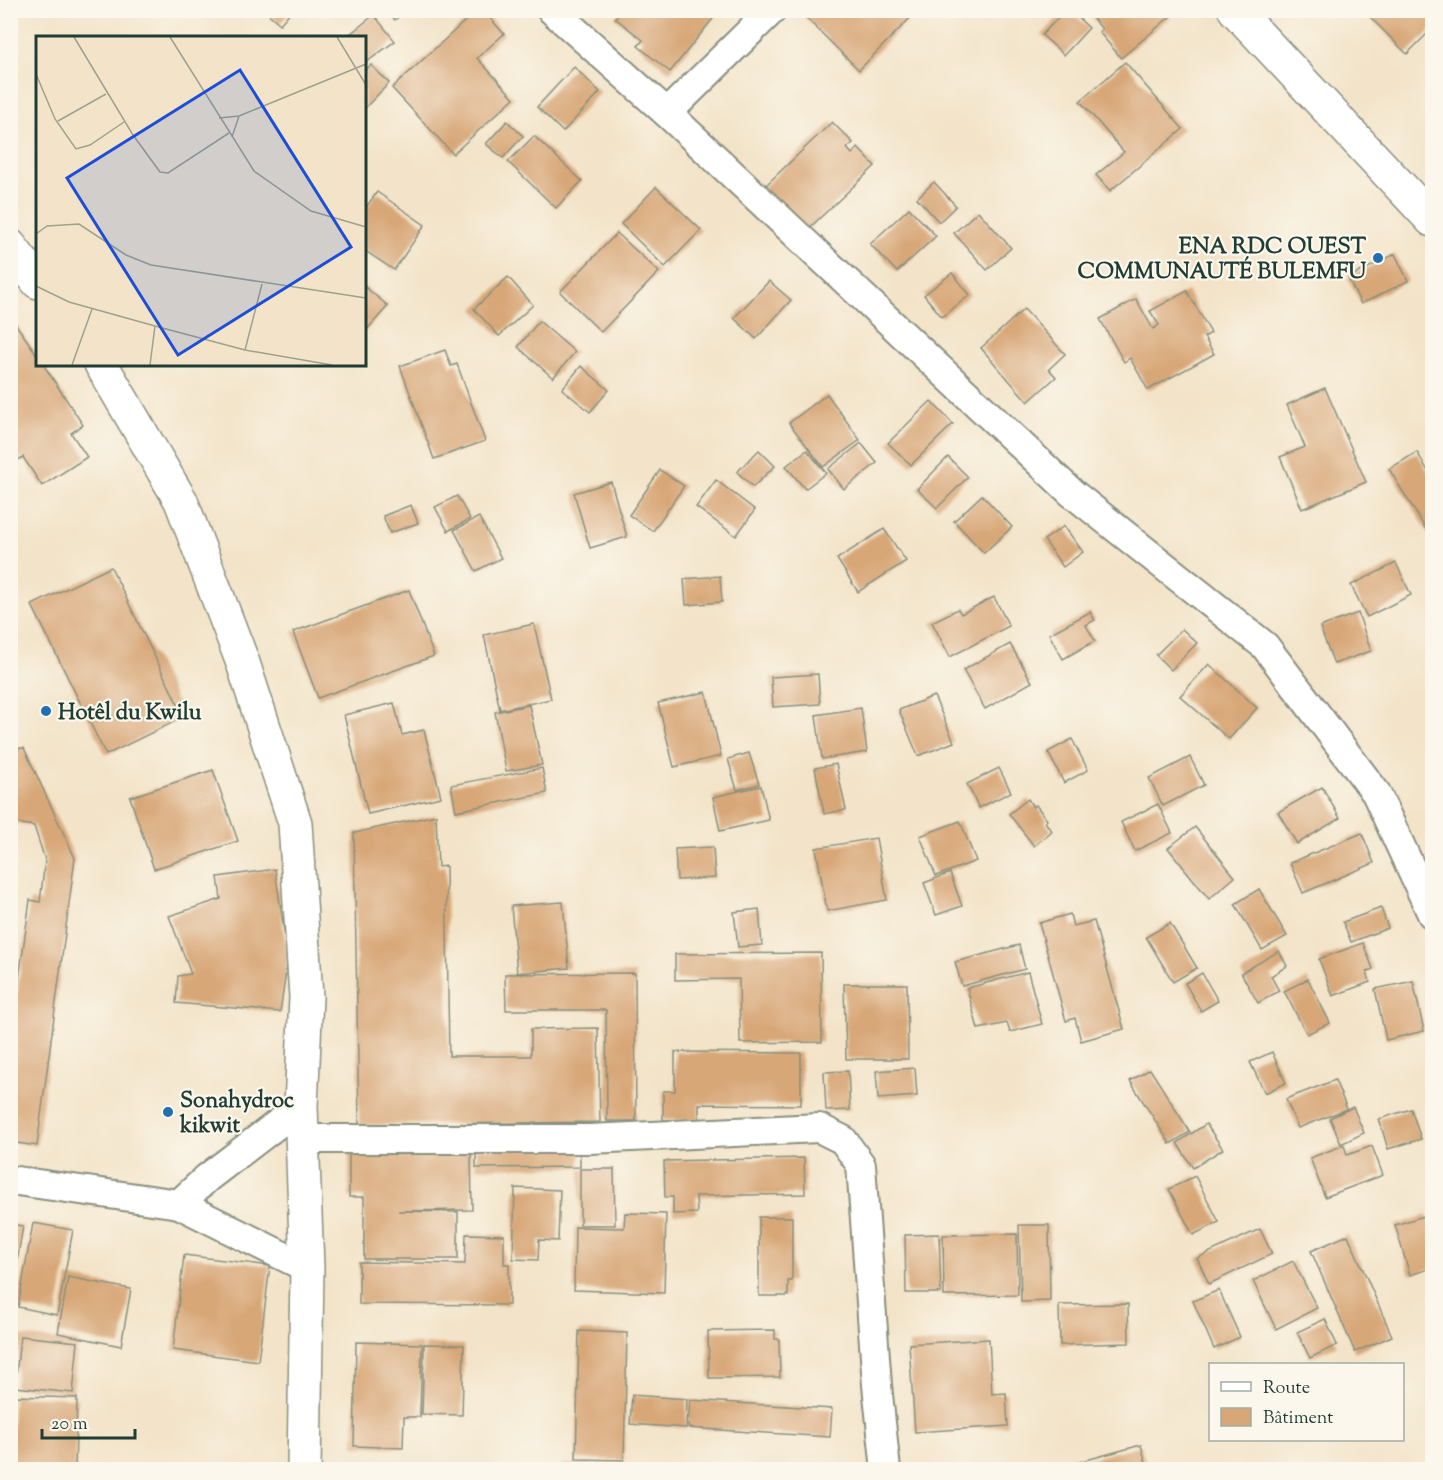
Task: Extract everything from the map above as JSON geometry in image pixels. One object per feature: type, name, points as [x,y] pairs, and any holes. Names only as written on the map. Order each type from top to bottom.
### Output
[{"type":"main road","points":[[1235,10],[1432,220]]},
{"type":"main road","points":[[10,246],[36,279]]},
{"type":"main road","points":[[102,366],[181,501],[243,663],[295,823],[306,998],[301,1106],[307,1268],[304,1470]]},
{"type":"street","points":[[552,10],[667,113],[1072,493],[1265,646],[1377,793],[1432,914]]},
{"type":"street","points":[[667,113],[772,10]]},
{"type":"street","points":[[179,1204],[207,1178],[301,1106]]},
{"type":"street","points":[[303,1139],[590,1139],[819,1128],[843,1140],[861,1166],[885,1470]]},
{"type":"street","points":[[10,1180],[179,1204],[307,1268]]},
{"type":"building","points":[[264,10],[292,10],[280,24]]},
{"type":"building","points":[[386,10],[406,10],[395,20]]},
{"type":"building","points":[[477,10],[483,10],[504,34],[477,58],[514,98],[453,154],[392,88]]},
{"type":"building","points":[[621,10],[720,10],[670,72],[638,46],[643,40],[615,18]]},
{"type":"building","points":[[798,10],[918,10],[859,70]]},
{"type":"building","points":[[1065,10],[1070,10],[1089,28],[1064,55],[1042,35]]},
{"type":"building","points":[[1097,10],[1178,10],[1121,58],[1099,32],[1102,29],[1091,16]]},
{"type":"building","points":[[1363,10],[1432,10],[1432,29],[1407,54]]},
{"type":"building","points":[[374,15],[395,41],[366,63],[366,36],[348,36]]},
{"type":"building","points":[[1125,62],[1183,129],[1110,191],[1096,175],[1124,152],[1080,101]]},
{"type":"building","points":[[371,65],[389,83],[366,107],[366,69]]},
{"type":"building","points":[[574,67],[600,92],[563,132],[537,107]]},
{"type":"building","points":[[507,121],[523,136],[503,158],[486,144]]},
{"type":"building","points":[[832,122],[853,143],[847,148],[852,154],[858,148],[875,166],[805,232],[763,188]]},
{"type":"building","points":[[534,136],[582,181],[556,208],[508,162]]},
{"type":"building","points":[[934,182],[956,206],[939,222],[917,198]]},
{"type":"building","points":[[656,187],[701,230],[665,267],[621,224]]},
{"type":"building","points":[[377,192],[425,225],[394,270],[366,251],[366,207]]},
{"type":"building","points":[[909,208],[936,236],[897,272],[870,244]]},
{"type":"building","points":[[978,211],[1011,248],[987,270],[954,233]]},
{"type":"building","points":[[617,233],[659,272],[601,332],[560,292]]},
{"type":"building","points":[[1395,254],[1408,281],[1361,304],[1348,278]]},
{"type":"building","points":[[952,273],[970,295],[942,317],[924,295]]},
{"type":"building","points":[[508,277],[533,305],[499,336],[474,309]]},
{"type":"building","points":[[769,281],[791,300],[756,339],[734,318]]},
{"type":"building","points":[[366,288],[388,306],[366,331]]},
{"type":"building","points":[[1187,291],[1211,333],[1204,337],[1214,354],[1148,390],[1130,358],[1124,362],[1100,319],[1136,299],[1153,329],[1159,325],[1150,311]]},
{"type":"building","points":[[1024,309],[1065,354],[1049,369],[1056,377],[1028,402],[981,348]]},
{"type":"building","points":[[10,316],[36,353],[36,366],[44,366],[83,425],[71,433],[87,457],[42,486],[23,457],[10,465]]},
{"type":"building","points":[[539,321],[575,352],[553,378],[518,347]]},
{"type":"building","points":[[445,350],[451,366],[457,364],[485,441],[434,459],[400,366]]},
{"type":"building","points":[[581,366],[609,390],[590,412],[562,389]]},
{"type":"building","points":[[1325,388],[1366,482],[1302,509],[1280,457],[1305,447],[1287,405]]},
{"type":"building","points":[[827,394],[860,440],[823,467],[789,423]]},
{"type":"building","points":[[931,401],[953,424],[911,465],[888,443]]},
{"type":"building","points":[[861,443],[877,463],[844,489],[828,469]]},
{"type":"building","points":[[759,450],[775,466],[753,487],[737,472]]},
{"type":"building","points":[[807,450],[826,473],[805,489],[786,466]]},
{"type":"building","points":[[1417,452],[1432,478],[1432,539],[1389,469]]},
{"type":"building","points":[[948,457],[968,477],[937,508],[917,489]]},
{"type":"building","points":[[660,470],[684,486],[653,531],[629,515]]},
{"type":"building","points":[[716,480],[755,510],[736,536],[696,507]]},
{"type":"building","points":[[611,482],[627,537],[590,548],[574,493]]},
{"type":"building","points":[[982,495],[1012,527],[984,553],[954,521]]},
{"type":"building","points":[[457,496],[470,519],[448,531],[435,507]]},
{"type":"building","points":[[411,505],[418,523],[390,533],[383,516]]},
{"type":"building","points":[[479,517],[501,558],[476,571],[454,530]]},
{"type":"building","points":[[1064,526],[1083,552],[1063,567],[1044,540]]},
{"type":"building","points":[[884,529],[906,561],[858,592],[837,559]]},
{"type":"building","points":[[1396,563],[1411,595],[1367,617],[1351,585]]},
{"type":"building","points":[[111,567],[184,717],[106,755],[32,605]]},
{"type":"building","points":[[720,576],[722,602],[686,605],[684,579]]},
{"type":"building","points":[[409,590],[434,656],[318,698],[293,632]]},
{"type":"building","points":[[994,597],[1009,626],[950,657],[932,622],[958,609],[961,614]]},
{"type":"building","points":[[1090,612],[1095,620],[1086,625],[1095,641],[1063,659],[1049,634]]},
{"type":"building","points":[[1358,613],[1371,651],[1334,664],[1320,627]]},
{"type":"building","points":[[534,624],[551,699],[500,710],[484,635]]},
{"type":"building","points":[[1182,629],[1197,643],[1171,670],[1156,655]]},
{"type":"building","points":[[1010,644],[1032,682],[985,709],[963,670]]},
{"type":"building","points":[[1209,664],[1257,708],[1229,739],[1180,696]]},
{"type":"building","points":[[818,674],[820,704],[773,707],[771,677]]},
{"type":"building","points":[[706,692],[721,756],[674,767],[658,703]]},
{"type":"building","points":[[934,696],[954,742],[918,756],[899,710]]},
{"type":"building","points":[[394,703],[402,735],[424,730],[441,797],[368,814],[344,715]]},
{"type":"building","points":[[529,705],[542,765],[506,771],[495,712]]},
{"type":"building","points":[[861,708],[867,752],[822,759],[816,715]]},
{"type":"building","points":[[1072,739],[1088,770],[1064,783],[1048,752]]},
{"type":"building","points":[[24,748],[75,858],[37,1146],[10,1142],[10,1043],[30,900],[40,902],[45,860],[34,826],[10,822],[10,749]]},
{"type":"building","points":[[749,753],[759,784],[737,790],[728,759]]},
{"type":"building","points":[[1190,757],[1204,785],[1163,806],[1149,778]]},
{"type":"building","points":[[836,764],[846,810],[824,814],[815,768]]},
{"type":"building","points":[[542,768],[547,793],[456,811],[451,785]]},
{"type":"building","points":[[999,768],[1011,792],[979,808],[967,784]]},
{"type":"building","points":[[213,770],[238,841],[154,869],[130,797]]},
{"type":"building","points":[[761,786],[769,820],[720,831],[713,797]]},
{"type":"building","points":[[1322,787],[1340,818],[1297,844],[1278,812]]},
{"type":"building","points":[[1028,799],[1033,807],[1036,805],[1052,831],[1034,846],[1009,814]]},
{"type":"building","points":[[1158,804],[1172,833],[1135,851],[1121,822]]},
{"type":"building","points":[[436,815],[438,867],[446,866],[449,1056],[531,1056],[531,1029],[598,1028],[600,1122],[359,1125],[354,833]]},
{"type":"building","points":[[960,821],[976,861],[936,876],[920,836]]},
{"type":"building","points":[[1195,827],[1235,877],[1209,899],[1168,848]]},
{"type":"building","points":[[1362,833],[1374,863],[1303,893],[1290,863]]},
{"type":"building","points":[[876,838],[887,900],[827,911],[816,848]]},
{"type":"building","points":[[713,847],[715,878],[677,880],[675,849]]},
{"type":"building","points":[[275,869],[288,958],[280,1012],[176,1003],[178,976],[191,974],[169,916],[221,899],[218,877]]},
{"type":"building","points":[[950,873],[962,906],[936,915],[924,883]]},
{"type":"building","points":[[1259,889],[1287,936],[1262,950],[1235,904]]},
{"type":"building","points":[[563,902],[569,968],[517,973],[511,906]]},
{"type":"building","points":[[1381,908],[1388,928],[1351,942],[1343,922]]},
{"type":"building","points":[[759,909],[762,945],[738,947],[734,912]]},
{"type":"building","points":[[1070,914],[1073,926],[1094,921],[1124,1029],[1081,1041],[1075,1018],[1066,1021],[1039,923]]},
{"type":"building","points":[[1170,923],[1197,968],[1173,982],[1146,937]]},
{"type":"building","points":[[1363,943],[1373,969],[1367,972],[1370,982],[1333,996],[1319,959]]},
{"type":"building","points":[[1019,945],[1025,969],[962,986],[955,962]]},
{"type":"building","points":[[1279,951],[1287,966],[1271,976],[1279,991],[1258,1003],[1241,973]]},
{"type":"building","points":[[821,953],[822,1042],[740,1043],[739,979],[675,980],[675,954]]},
{"type":"building","points":[[1028,972],[1042,1024],[1010,1032],[1007,1023],[978,1029],[967,988]]},
{"type":"building","points":[[635,973],[636,1121],[607,1121],[606,1010],[506,1010],[505,974]]},
{"type":"building","points":[[1202,973],[1218,1001],[1201,1011],[1185,983]]},
{"type":"building","points":[[1308,979],[1330,1023],[1307,1034],[1284,991]]},
{"type":"building","points":[[1413,981],[1424,1031],[1386,1040],[1375,989]]},
{"type":"building","points":[[844,984],[907,984],[908,1059],[846,1059]]},
{"type":"building","points":[[675,1052],[801,1053],[801,1105],[699,1104],[699,1120],[663,1120],[663,1091],[675,1091]]},
{"type":"building","points":[[1272,1052],[1286,1083],[1265,1093],[1250,1062]]},
{"type":"building","points":[[915,1068],[917,1096],[878,1099],[876,1071]]},
{"type":"building","points":[[1150,1069],[1190,1132],[1170,1144],[1130,1081]]},
{"type":"building","points":[[848,1071],[850,1110],[826,1111],[824,1072]]},
{"type":"building","points":[[1335,1080],[1347,1109],[1298,1128],[1286,1099]]},
{"type":"building","points":[[1353,1107],[1364,1133],[1341,1144],[1330,1118]]},
{"type":"building","points":[[1411,1109],[1421,1139],[1388,1149],[1379,1119]]},
{"type":"building","points":[[1206,1124],[1223,1149],[1193,1168],[1177,1143]]},
{"type":"building","points":[[1344,1145],[1347,1155],[1372,1146],[1383,1175],[1325,1197],[1310,1158]]},
{"type":"building","points":[[476,1149],[580,1149],[580,1167],[476,1168]]},
{"type":"building","points":[[471,1151],[472,1210],[398,1211],[458,1212],[458,1259],[364,1259],[364,1197],[349,1197],[349,1153]]},
{"type":"building","points":[[804,1158],[805,1194],[696,1196],[697,1213],[673,1214],[673,1197],[665,1197],[664,1161]]},
{"type":"building","points":[[580,1169],[614,1169],[615,1225],[580,1225]]},
{"type":"building","points":[[1195,1176],[1219,1222],[1193,1235],[1169,1189]]},
{"type":"building","points":[[515,1188],[560,1190],[558,1241],[539,1240],[538,1260],[513,1259]]},
{"type":"building","points":[[625,1213],[666,1214],[664,1293],[574,1290],[575,1227],[624,1228]]},
{"type":"building","points":[[1427,1215],[1432,1233],[1432,1268],[1410,1275],[1395,1225]]},
{"type":"building","points":[[759,1217],[792,1217],[792,1281],[788,1281],[788,1296],[759,1296]]},
{"type":"building","points":[[33,1223],[73,1230],[57,1315],[18,1307]]},
{"type":"building","points":[[10,1224],[23,1226],[12,1291],[10,1291]]},
{"type":"building","points":[[1019,1225],[1049,1225],[1050,1301],[1021,1302]]},
{"type":"building","points":[[1260,1229],[1272,1254],[1209,1284],[1197,1258]]},
{"type":"building","points":[[466,1234],[504,1235],[504,1264],[509,1264],[509,1305],[359,1304],[359,1262],[465,1264]]},
{"type":"building","points":[[939,1234],[941,1293],[906,1293],[905,1235]]},
{"type":"building","points":[[1017,1234],[1018,1295],[944,1296],[943,1235]]},
{"type":"building","points":[[1348,1235],[1392,1336],[1355,1352],[1311,1251]]},
{"type":"building","points":[[184,1255],[270,1266],[258,1361],[173,1350]]},
{"type":"building","points":[[1293,1261],[1317,1308],[1276,1329],[1253,1281]]},
{"type":"building","points":[[68,1277],[131,1289],[121,1346],[58,1333]]},
{"type":"building","points":[[1219,1290],[1240,1337],[1214,1349],[1193,1301]]},
{"type":"building","points":[[1128,1304],[1129,1343],[1060,1345],[1059,1305]]},
{"type":"building","points":[[1325,1319],[1337,1345],[1310,1358],[1297,1332]]},
{"type":"building","points":[[775,1330],[775,1339],[779,1339],[780,1377],[709,1378],[708,1331]]},
{"type":"building","points":[[579,1331],[627,1333],[624,1460],[576,1459]]},
{"type":"building","points":[[20,1336],[78,1342],[73,1393],[15,1387]]},
{"type":"building","points":[[989,1339],[992,1394],[1006,1393],[1008,1426],[915,1432],[909,1344]]},
{"type":"building","points":[[356,1342],[422,1344],[420,1417],[404,1417],[403,1448],[354,1446]]},
{"type":"building","points":[[424,1344],[464,1345],[462,1415],[422,1414]]},
{"type":"building","points":[[632,1395],[687,1399],[686,1428],[630,1424]]},
{"type":"building","points":[[13,1396],[77,1398],[75,1470],[11,1470]]},
{"type":"building","points":[[690,1400],[832,1409],[830,1437],[688,1428]]},
{"type":"building","points":[[1141,1445],[1148,1470],[1070,1470],[1068,1465]]},
{"type":"building","points":[[562,1464],[624,1466],[624,1470],[562,1470]]},
{"type":"place","name":"ENA RDC OUEST COMMUNAUTÉ BULEMFU","points":[[1378,258]]},
{"type":"place","name":"Hotêl du Kwilu","points":[[46,711]]},
{"type":"place","name":"Sonahydroc kikwit","points":[[168,1112]]}]
